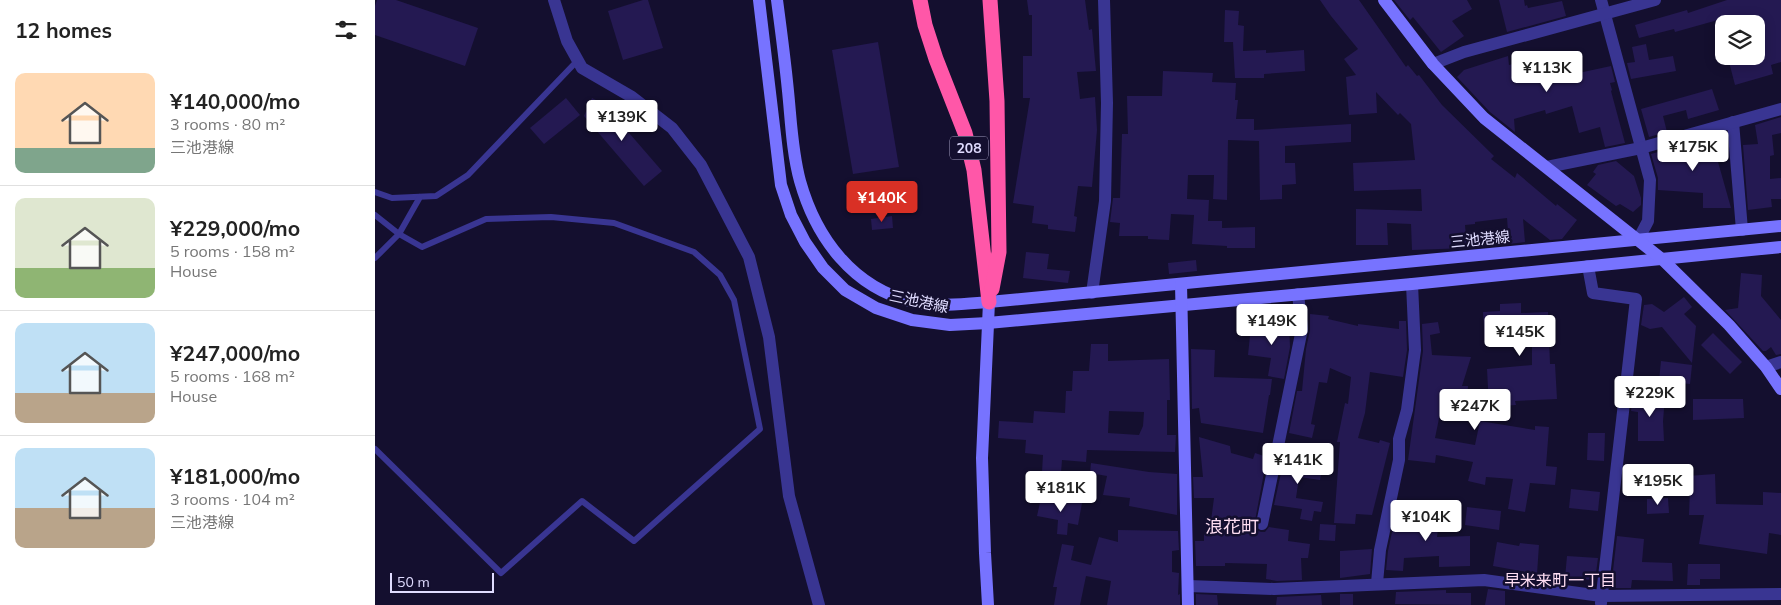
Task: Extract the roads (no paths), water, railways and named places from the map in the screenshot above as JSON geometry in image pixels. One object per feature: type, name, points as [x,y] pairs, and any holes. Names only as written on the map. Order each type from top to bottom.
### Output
[{"type":"highway","name":"208","points":[[920,0],[925,25],[936,60],[965,133],[972,160],[989,302]]},
{"type":"highway","name":"208","points":[[989,302],[999,252],[997,101],[990,0]]},
{"type":"main road","name":"三池港線","points":[[759,0],[781,185],[791,215],[805,242],[823,268],[845,290],[876,308],[912,320],[950,325],[988,323],[1781,248]]},
{"type":"main road","name":"三池港線","points":[[777,0],[794,147],[800,179],[809,209],[821,234],[839,258],[859,277],[884,292],[913,302],[946,305],[1092,293],[1781,226]]},
{"type":"main road","points":[[1383,0],[1433,64],[1484,118],[1663,260],[1729,326],[1766,367],[1781,389]]},
{"type":"main road","points":[[1181,284],[1188,605]]},
{"type":"main road","points":[[988,605],[982,458],[989,302]]},
{"type":"street","points":[[555,0],[567,41],[582,68],[632,97],[671,128],[701,164],[749,257],[769,337],[789,496],[819,605]]},
{"type":"street","points":[[1092,293],[1105,201],[1107,103],[1104,0]]},
{"type":"street","points":[[1601,0],[1650,180],[1648,221],[1638,240]]},
{"type":"street","points":[[1433,64],[1464,52],[1655,0]]},
{"type":"street","points":[[1547,167],[1641,148],[1781,109]]},
{"type":"street","points":[[1733,122],[1741,230]]},
{"type":"street","points":[[1589,266],[1593,293],[1636,298],[1601,601]]},
{"type":"street","points":[[1377,583],[1380,550],[1399,460],[1399,439],[1407,410],[1415,350],[1412,284]]},
{"type":"street","points":[[1262,524],[1302,329],[1298,294]]},
{"type":"street","points":[[1766,367],[1781,362]]},
{"type":"street","points":[[1188,586],[1274,589],[1377,583],[1484,580],[1601,601],[1781,594]]},
{"type":"lane","points":[[375,192],[391,198],[436,196],[468,175],[578,60]]},
{"type":"lane","points":[[375,258],[399,234],[420,197]]},
{"type":"lane","points":[[375,215],[399,234],[422,247],[486,219],[551,216],[614,223],[694,252],[720,275],[734,300],[760,429],[634,541],[581,501],[501,573],[375,449]]},
{"type":"district","name":"浪花町","points":[[1232,526]]},
{"type":"district","name":"早米来町一丁目","points":[[1560,580]]}]
